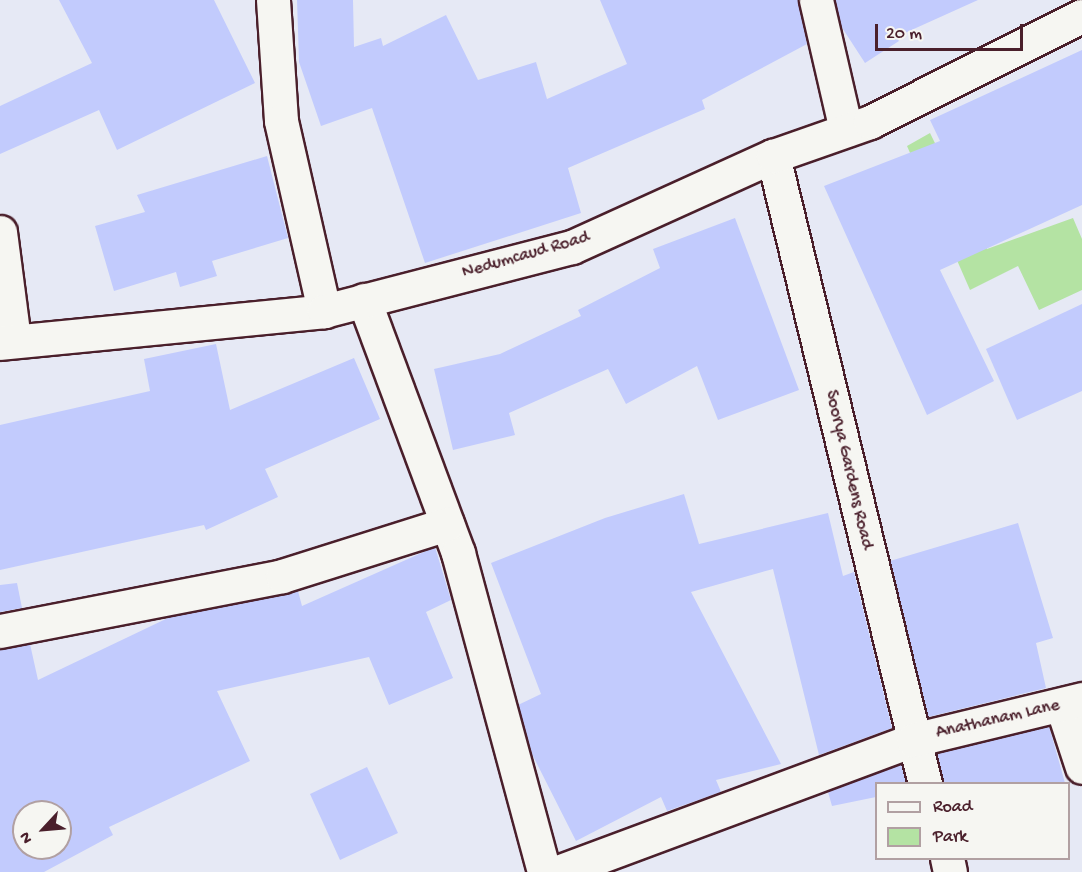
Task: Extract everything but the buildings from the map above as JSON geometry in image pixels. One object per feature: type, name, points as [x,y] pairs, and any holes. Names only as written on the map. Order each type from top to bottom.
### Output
[{"type":"street","points":[[273,0],[280,121],[324,311]]},
{"type":"street","points":[[816,0],[846,130]]},
{"type":"street","name":"Nedumcaud Road","points":[[7,341],[324,311],[572,247],[773,156],[846,130],[1082,16]]},
{"type":"street","name":"Soorya Gardens Road","points":[[773,156],[925,782]]},
{"type":"street","points":[[0,232],[7,341]]},
{"type":"street","points":[[364,300],[447,524],[544,872]]},
{"type":"street","points":[[0,631],[282,576],[447,524]]},
{"type":"street","points":[[1072,702],[1082,767]]},
{"type":"street","name":"Anathanam Lane","points":[[558,872],[913,740],[1072,702]]},
{"type":"green space","points":[[930,133],[987,249],[1073,218],[1082,239],[1082,290],[1039,310],[1018,266],[970,290],[907,146]]}]
